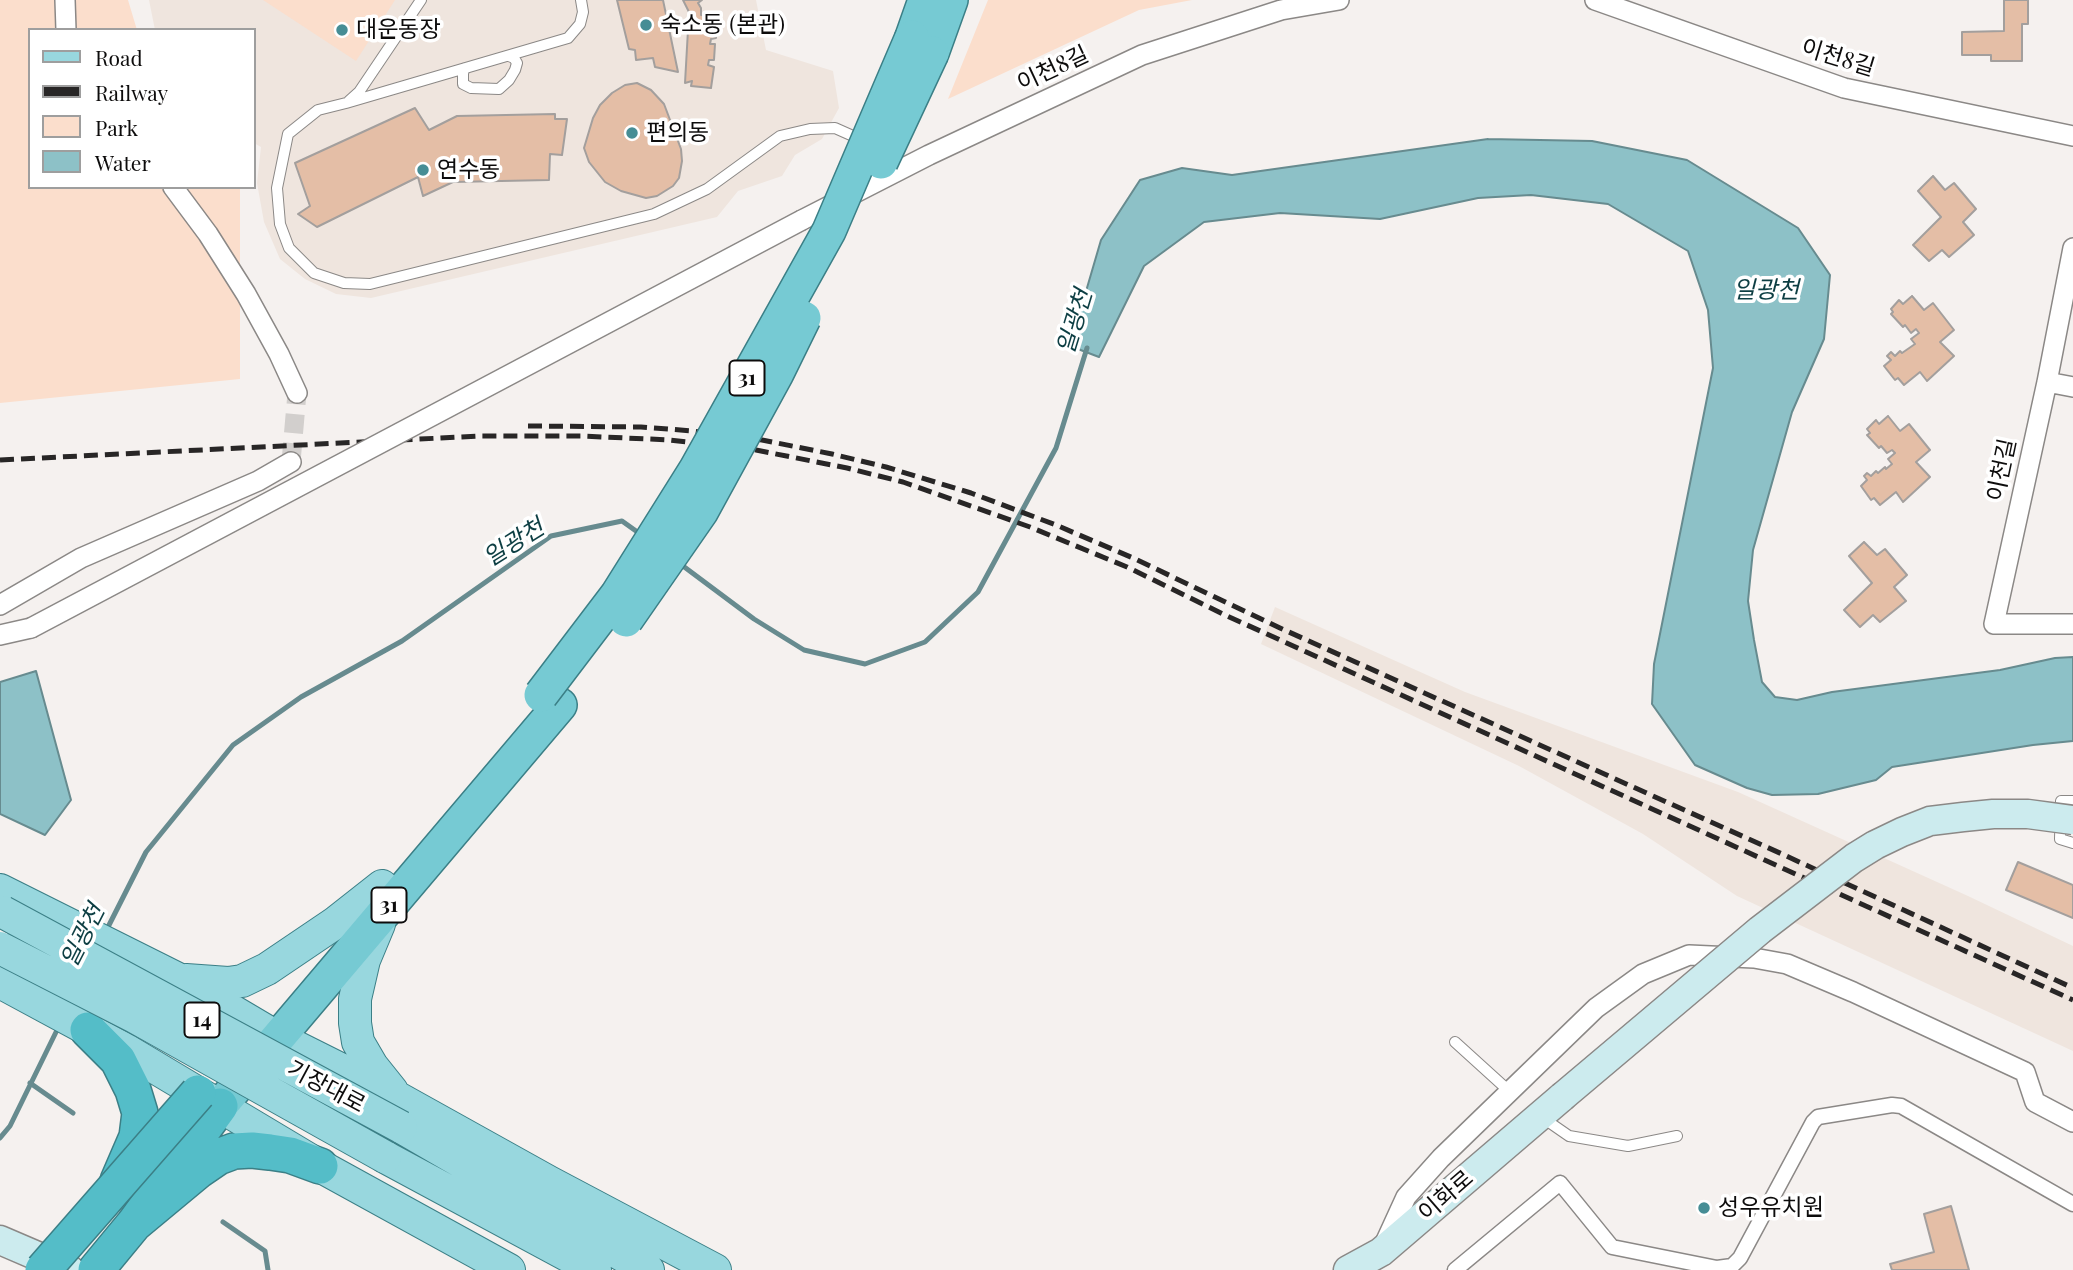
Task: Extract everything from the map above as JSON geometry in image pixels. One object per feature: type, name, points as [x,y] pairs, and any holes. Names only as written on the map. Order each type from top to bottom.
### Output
[{"type":"highway","name":"31","points":[[209,1100],[384,898],[550,700],[633,611],[701,512],[777,373],[915,92],[925,0]]},
{"type":"highway","name":"31","points":[[922,45],[951,0]]},
{"type":"highway","points":[[88,1030],[118,1060],[140,1113],[137,1137],[112,1193]]},
{"type":"highway","points":[[34,1261],[112,1193],[209,1100]]},
{"type":"highway","points":[[96,1270],[134,1224],[209,1100]]},
{"type":"highway","points":[[134,1224],[199,1170],[218,1157],[234,1152],[252,1150],[290,1155],[320,1166]]},
{"type":"main road","name":"이화로","points":[[1349,1270],[1381,1252],[1760,930],[1854,858],[1875,845],[1930,821],[1993,814],[2073,820]]},
{"type":"main road","points":[[173,976],[215,983],[242,981],[267,969],[384,898]]},
{"type":"main road","points":[[384,898],[364,960],[355,999],[355,1023],[358,1042],[372,1066],[398,1097]]},
{"type":"main road","points":[[5,899],[173,976],[268,1032],[398,1097],[549,1182],[715,1270]]},
{"type":"main road","name":"기장대로","points":[[5,899],[648,1270]]},
{"type":"main road","name":"기장대로","points":[[0,948],[135,1017],[385,1157],[595,1270]]},
{"type":"main road","points":[[126,1050],[151,1050],[167,1038],[183,1008],[183,989],[173,976]]},
{"type":"main road","points":[[0,982],[126,1050],[320,1166],[509,1270]]},
{"type":"main road","points":[[320,1166],[310,1130],[313,1109],[327,1091],[345,1087],[398,1097]]},
{"type":"main road","points":[[0,1240],[34,1261],[70,1270]]},
{"type":"street","points":[[65,0],[66,28]]},
{"type":"street","name":"이천8길","points":[[0,635],[31,628],[802,220],[907,161],[1142,55],[1281,10],[1339,0]]},
{"type":"street","name":"이천8길","points":[[1595,0],[1844,88],[2073,136]]},
{"type":"street","points":[[174,189],[208,234],[246,294],[297,393]]},
{"type":"street","name":"이천길","points":[[2073,248],[1994,624],[2073,624]]},
{"type":"street","points":[[2046,382],[2073,387]]},
{"type":"street","points":[[0,605],[81,558],[258,481],[291,463]]},
{"type":"street","points":[[1381,1252],[1406,1197],[1509,1091],[1596,1008],[1643,974],[1689,955],[1754,958],[1787,964],[1853,992],[2025,1072],[2035,1102],[2073,1122]]},
{"type":"street","points":[[1455,1270],[1560,1183],[1612,1247],[1717,1268],[1732,1266],[1740,1258],[1813,1122],[1818,1117],[1892,1105],[1901,1106],[2073,1204]]},
{"type":"lane","points":[[346,103],[359,92],[421,0]]},
{"type":"lane","points":[[581,0],[583,12],[580,23],[568,38],[318,110],[288,134],[277,188],[280,224],[289,248],[314,273],[344,283],[370,284],[654,215],[707,189],[780,136],[810,129],[835,128],[891,153]]},
{"type":"lane","points":[[465,68],[463,84],[471,88],[499,89],[515,70],[517,63],[509,55]]},
{"type":"lane","points":[[2073,801],[2061,801],[2060,839],[2073,843]]},
{"type":"lane","points":[[1455,1042],[1509,1091]]},
{"type":"lane","points":[[1539,1116],[1569,1136],[1628,1146],[1678,1136]]},
{"type":"shaded area","points":[[149,0],[756,0],[766,50],[833,71],[839,108],[822,139],[795,155],[782,176],[738,191],[717,217],[371,298],[336,294],[305,279],[280,259],[264,222],[257,183],[261,147],[256,144],[256,28],[155,28]]},
{"type":"shaded area","points":[[1275,607],[1465,692],[1738,792],[2073,946],[2073,1051],[1737,896],[1643,834],[1519,766],[1261,644]]},
{"type":"green space","points":[[0,0],[128,0],[136,28],[28,28],[28,189],[240,189],[240,379],[0,403]]},
{"type":"green space","name":"대운동장","points":[[263,0],[395,0],[356,61]]},
{"type":"green space","points":[[988,0],[1192,0],[1139,10],[948,99]]},
{"type":"water","name":"일광천","points":[[1488,139],[1592,141],[1687,160],[1798,228],[1830,275],[1824,339],[1792,412],[1753,550],[1748,601],[1762,682],[1775,697],[1797,700],[1832,692],[2000,670],[2055,658],[2073,657],[2073,741],[1892,767],[1876,780],[1818,794],[1772,795],[1747,788],[1695,765],[1652,704],[1654,664],[1713,368],[1708,310],[1688,251],[1608,204],[1531,195],[1478,198],[1380,219],[1280,213],[1204,222],[1144,266],[1099,357],[1070,346],[1101,240],[1140,180],[1182,168],[1232,175]]},
{"type":"water","points":[[36,671],[71,800],[45,835],[0,814],[0,682]]},
{"type":"building","name":"숙소동 (본관)","points":[[617,0],[663,0],[678,72],[655,67],[653,58],[636,60],[635,50],[629,49]]},
{"type":"building","points":[[683,0],[702,0],[698,3],[701,15],[709,16],[708,24],[715,24],[716,38],[711,39],[710,44],[715,44],[714,60],[709,60],[708,65],[714,67],[711,88],[691,86],[692,81],[685,83],[689,12]]},
{"type":"building","points":[[2004,0],[2028,0],[2028,24],[2022,24],[2022,61],[1991,61],[1991,55],[1962,55],[1962,32],[2004,31]]},
{"type":"building","name":"편의동","points":[[637,83],[651,90],[664,104],[681,149],[682,161],[679,178],[673,186],[657,196],[646,198],[621,191],[605,182],[589,162],[584,148],[600,105],[625,85]]},
{"type":"building","name":"연수동","points":[[415,108],[429,130],[457,116],[555,114],[555,119],[567,119],[562,155],[550,154],[549,180],[453,182],[423,196],[418,177],[317,227],[298,214],[310,206],[295,163]]},
{"type":"building","points":[[1933,176],[1945,190],[1954,183],[1976,209],[1963,222],[1974,235],[1949,257],[1942,250],[1929,261],[1913,245],[1941,217],[1918,191]]},
{"type":"building","points":[[1912,296],[1924,310],[1933,303],[1954,330],[1940,342],[1954,356],[1927,381],[1920,372],[1904,385],[1898,378],[1895,380],[1884,366],[1891,360],[1887,356],[1891,352],[1895,356],[1915,344],[1911,339],[1919,333],[1916,329],[1911,333],[1891,314],[1891,309],[1899,300],[1903,304]]},
{"type":"building","points":[[1888,416],[1900,431],[1909,424],[1930,450],[1916,462],[1930,477],[1903,502],[1896,492],[1880,505],[1874,498],[1871,500],[1861,486],[1867,480],[1864,476],[1867,473],[1871,476],[1892,464],[1888,459],[1895,453],[1892,450],[1887,453],[1881,446],[1879,448],[1867,435],[1870,433],[1867,429],[1876,420],[1879,424]]},
{"type":"building","points":[[1864,542],[1877,555],[1885,549],[1907,575],[1894,587],[1906,601],[1880,622],[1873,615],[1860,627],[1844,610],[1872,583],[1849,556]]},
{"type":"building","points":[[2018,862],[2073,885],[2073,918],[2006,890]]},
{"type":"building","points":[[1951,1206],[1969,1270],[1892,1270],[1890,1264],[1934,1252],[1924,1214]]},
{"type":"waterway","name":"일광천","points":[[679,563],[754,619],[804,650],[865,664],[925,642],[978,592],[1056,448],[1087,348]]},
{"type":"waterway","name":"일광천","points":[[105,933],[146,852],[233,745],[301,697],[402,641],[551,536],[622,521],[643,536]]},
{"type":"waterway","name":"일광천","points":[[0,1138],[10,1126],[59,1026]]},
{"type":"waterway","points":[[30,1083],[73,1113]]},
{"type":"waterway","points":[[223,1222],[265,1251],[268,1270]]},
{"type":"tunnel","points":[[291,462],[297,393]]},
{"type":"railway","points":[[528,426],[641,427],[762,440],[886,467],[971,493],[1133,558],[1280,628],[2073,988]]},
{"type":"railway","points":[[0,460],[481,436],[582,436],[670,440],[756,450],[903,482],[1030,527],[1127,567],[1225,615],[2073,1000]]},
{"type":"place","name":"숙소동 (본관)","points":[[646,25]]},
{"type":"place","name":"대운동장","points":[[342,30]]},
{"type":"place","name":"편의동","points":[[632,133]]},
{"type":"place","name":"연수동","points":[[423,170]]},
{"type":"place","name":"성우유치원","points":[[1704,1208]]}]
